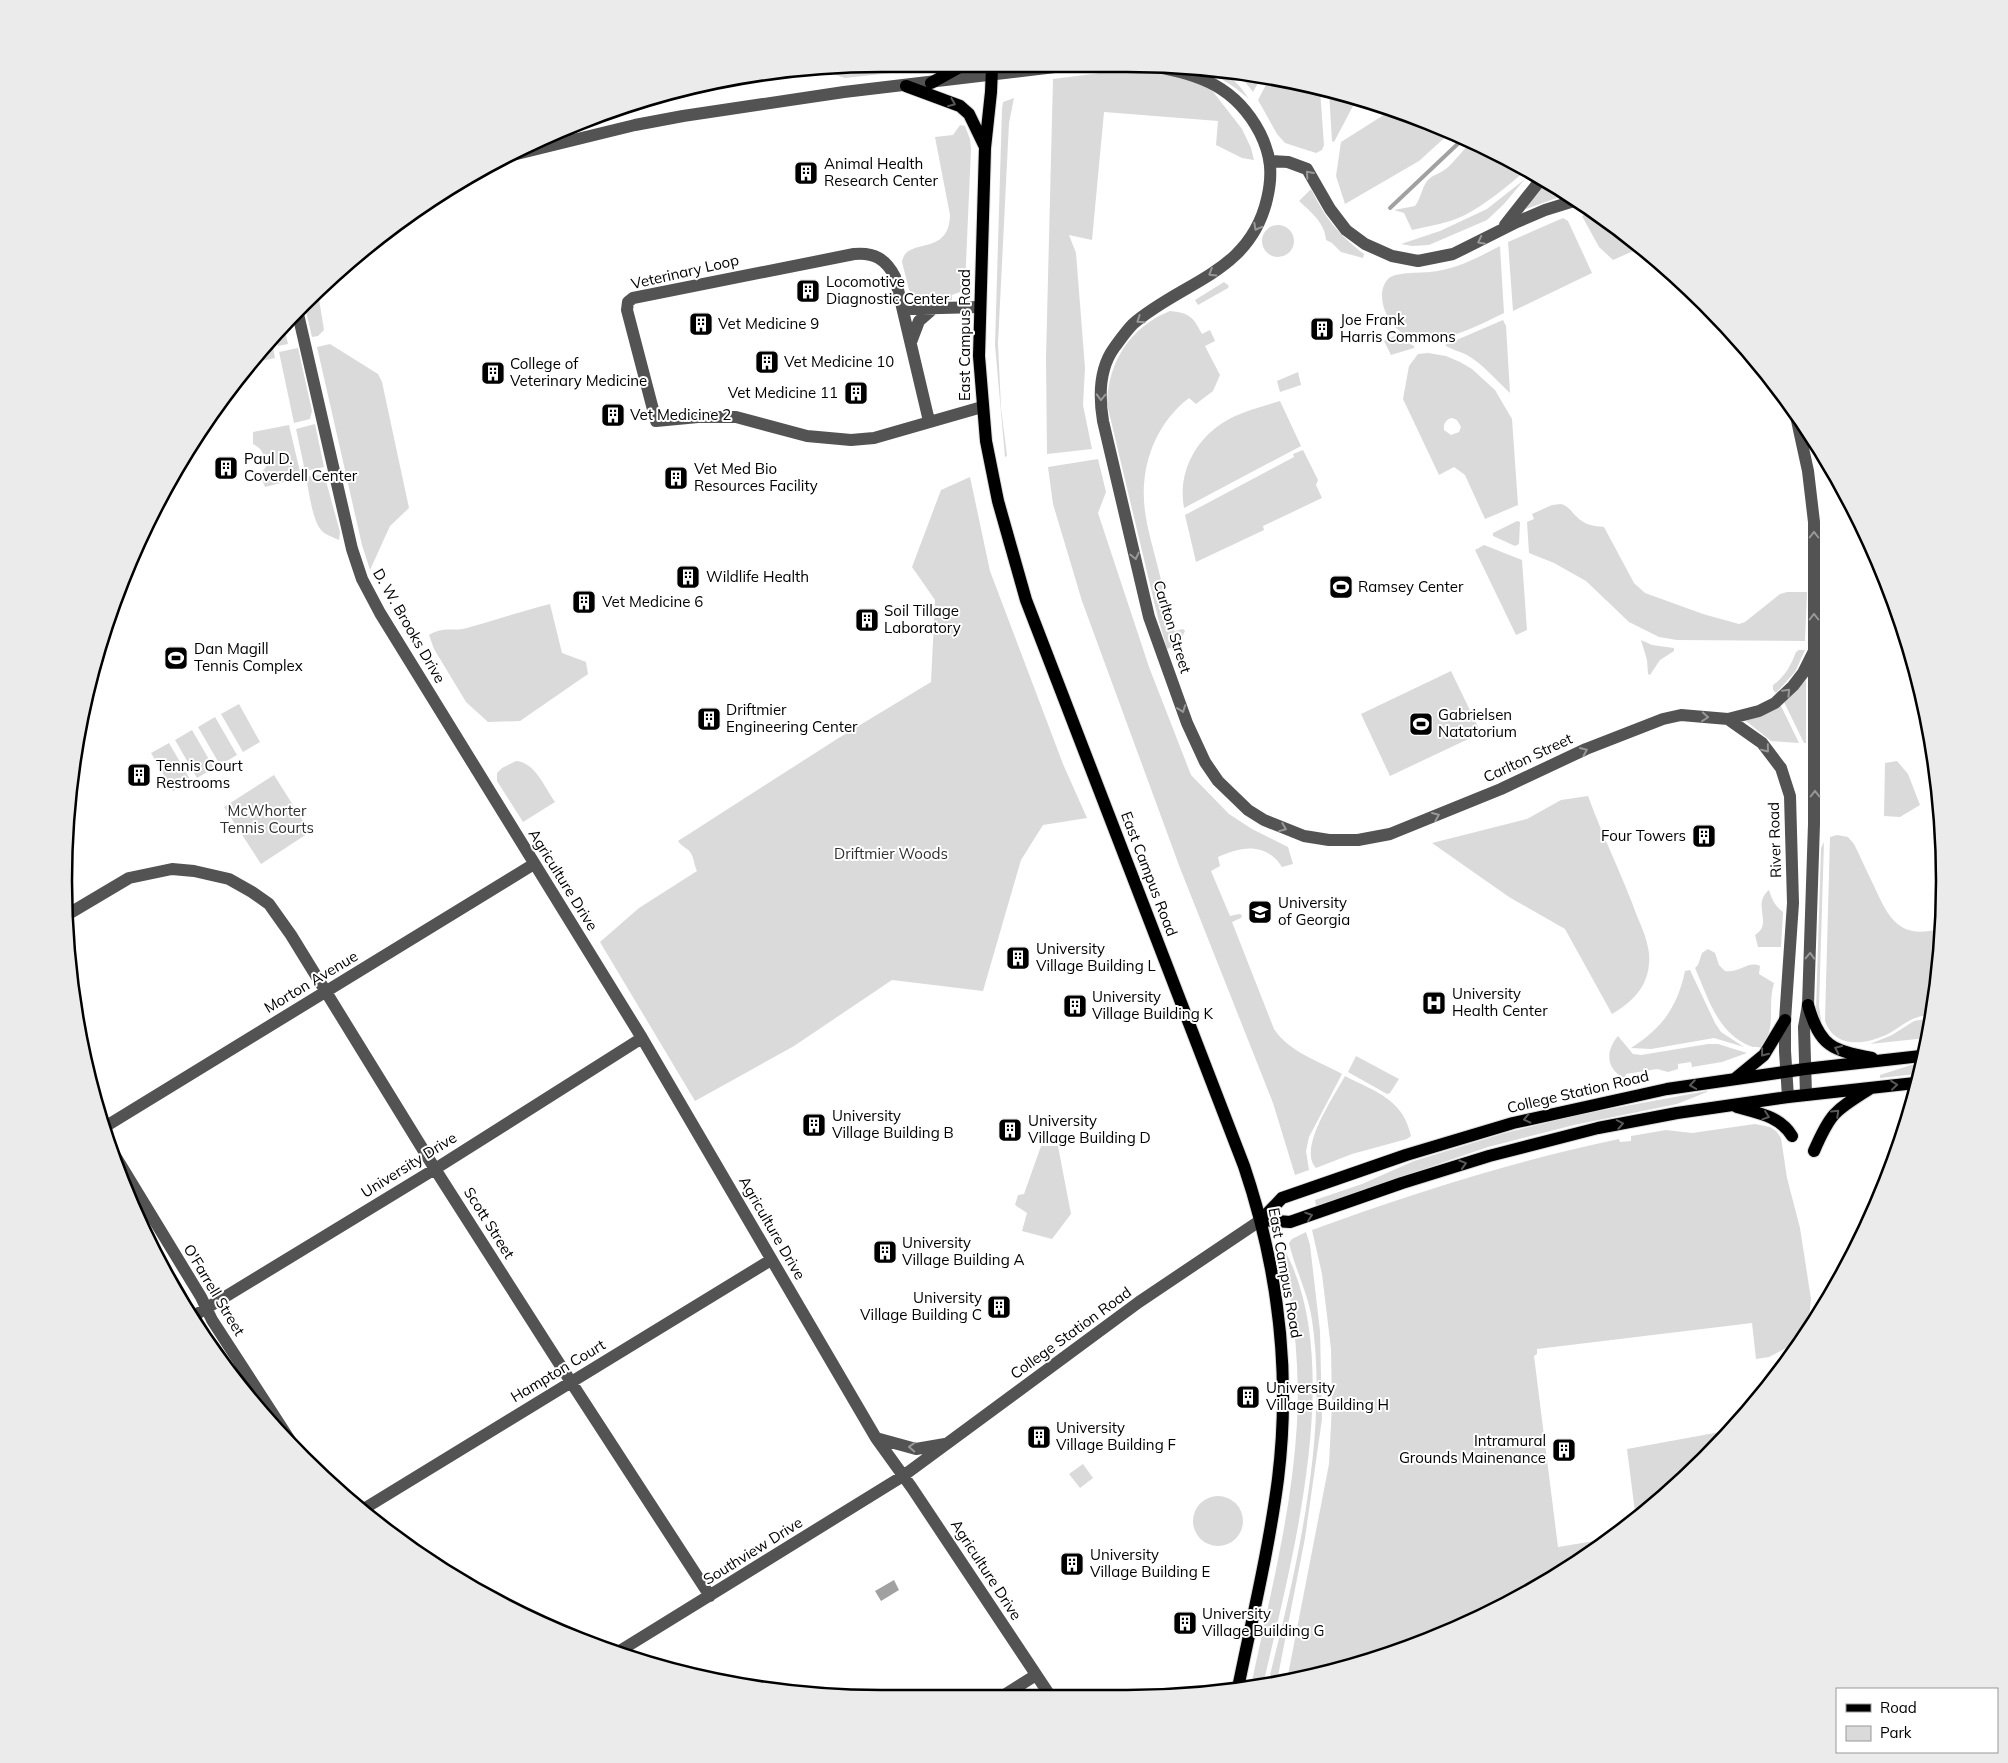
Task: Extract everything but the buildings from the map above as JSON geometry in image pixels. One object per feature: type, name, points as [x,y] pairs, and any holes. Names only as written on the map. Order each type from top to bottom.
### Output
[{"type":"main road","points":[[931,83],[951,72]]},
{"type":"main road","name":"East Campus Road","points":[[992,72],[985,148],[979,356],[982,407],[998,501],[1026,600],[1237,1146],[1262,1220],[1281,1333],[1284,1397],[1282,1438],[1272,1521],[1239,1683]]},
{"type":"main road","points":[[906,86],[960,106],[969,114],[985,148]]},
{"type":"main road","points":[[1808,1005],[1817,1029],[1831,1046],[1842,1052],[1885,1060]]},
{"type":"main road","points":[[1735,1079],[1764,1055],[1785,1020]]},
{"type":"main road","name":"College Station Road","points":[[1262,1220],[1282,1198],[1406,1155],[1513,1123],[1651,1092],[1805,1069],[1916,1057]]},
{"type":"main road","points":[[1262,1220],[1290,1222],[1402,1183],[1489,1156],[1598,1128],[1676,1113],[1788,1097],[1910,1083]]},
{"type":"main road","points":[[1814,1151],[1824,1128],[1833,1114],[1872,1087]]},
{"type":"main road","points":[[1733,1105],[1779,1121],[1792,1136]]},
{"type":"street","points":[[543,147],[616,129],[678,117],[777,101],[931,83],[992,72]]},
{"type":"street","name":"Carlton Street","points":[[1184,74],[1216,85],[1230,94],[1252,118],[1265,142],[1271,161],[1270,188],[1265,208],[1258,227],[1246,246],[1226,265],[1132,325],[1112,350],[1102,376],[1100,400],[1106,436],[1149,617],[1186,723],[1205,762],[1218,781],[1248,810],[1282,828],[1304,836],[1329,840],[1376,838],[1404,830],[1501,789],[1597,745],[1663,719],[1681,715],[1728,719]]},
{"type":"street","points":[[1271,161],[1288,162],[1307,169],[1314,178],[1330,210],[1346,230],[1365,244],[1392,256],[1418,262],[1453,254],[1502,229],[1545,210],[1567,203]]},
{"type":"street","points":[[1502,229],[1537,185]]},
{"type":"street","name":"Veterinary Loop","points":[[929,421],[892,270],[879,257],[865,253],[854,254],[632,298],[628,302],[627,310],[656,421],[698,416],[736,417],[807,436],[851,440],[874,438],[982,407]]},
{"type":"street","points":[[911,342],[919,322],[935,307]]},
{"type":"street","points":[[903,309],[979,307]]},
{"type":"street","name":"D. W. Brooks Drive","points":[[299,320],[346,528],[362,579],[475,768]]},
{"type":"street","points":[[1800,433],[1808,471],[1814,522],[1814,824],[1808,1005],[1804,1026],[1806,1095]]},
{"type":"street","points":[[1728,719],[1759,711],[1776,703],[1803,673],[1814,651]]},
{"type":"street","name":"River Road","points":[[1728,719],[1762,743],[1781,768],[1790,796],[1793,903],[1785,1020],[1788,1097]]},
{"type":"street","name":"Agriculture Drive","points":[[475,768],[642,1038],[876,1438],[1046,1690]]},
{"type":"street","name":"Morton Avenue","points":[[110,1124],[534,864]]},
{"type":"street","name":"Scott Street","points":[[73,912],[129,878],[172,869],[204,872],[229,879],[270,904],[571,1382],[710,1596]]},
{"type":"street","name":"University Drive","points":[[198,1313],[642,1038]]},
{"type":"street","name":"O'Farrell Street","points":[[132,1185],[212,1320],[275,1417]]},
{"type":"street","name":"College Station Road","points":[[903,1476],[1139,1302],[1262,1220]]},
{"type":"street","name":"Hampton Court","points":[[368,1506],[771,1260]]},
{"type":"street","points":[[876,1438],[916,1449],[949,1443]]},
{"type":"street","name":"Southview Drive","points":[[623,1649],[903,1476]]},
{"type":"street","points":[[1013,1690],[1036,1675]]},
{"type":"green space","points":[[1108,72],[1162,73],[1181,77],[1211,89],[1242,129],[1251,148],[1254,160],[1242,158],[1216,145],[1218,121],[1104,112],[1092,240],[1069,235],[1076,253],[1085,368],[1083,405],[1092,449],[1047,454],[1046,358],[1053,79]]},
{"type":"green space","points":[[891,73],[845,78],[833,74]]},
{"type":"green space","points":[[1219,78],[1232,79],[1249,99],[1237,89]]},
{"type":"green space","points":[[1244,81],[1258,83],[1253,92]]},
{"type":"green space","points":[[1266,85],[1320,96],[1324,145],[1322,150],[1316,153],[1285,143],[1277,134],[1258,100]]},
{"type":"green space","points":[[1014,98],[1009,123],[998,343],[1001,408],[1007,456],[1005,457],[995,345],[1002,109],[1003,102]]},
{"type":"green space","points":[[1329,98],[1354,105],[1334,142],[1332,141]]},
{"type":"green space","points":[[1385,114],[1444,138],[1419,161],[1345,204],[1336,176],[1341,142]]},
{"type":"green space","points":[[960,125],[965,126],[970,139],[971,149],[965,286],[960,292],[952,295],[952,300],[916,298],[909,290],[902,262],[905,254],[935,242],[943,237],[948,228],[950,215],[935,137],[953,135]]},
{"type":"green space","points":[[1466,148],[1520,175],[1497,194],[1465,215],[1446,222],[1412,230],[1404,213],[1394,210],[1415,206],[1427,181],[1442,172]]},
{"type":"green space","points":[[1525,179],[1504,204],[1487,220],[1429,245],[1412,246],[1401,244],[1440,231],[1487,209]]},
{"type":"green space","points":[[1540,187],[1558,198],[1526,209]]},
{"type":"green space","points":[[1311,189],[1333,225],[1364,254],[1363,258],[1341,252],[1326,240],[1320,223],[1299,201]]},
{"type":"green space","points":[[1584,215],[1633,251],[1613,260],[1599,247],[1582,216]]},
{"type":"green space","points":[[1563,218],[1568,221],[1592,273],[1513,311],[1508,242]]},
{"type":"green space","points":[[1278,225],[1284,226],[1289,230],[1293,235],[1293,247],[1289,252],[1284,256],[1278,257],[1272,256],[1267,252],[1263,247],[1262,241],[1263,235],[1267,230],[1272,226]]},
{"type":"green space","points":[[1500,246],[1504,313],[1457,334],[1440,338],[1424,339],[1408,336],[1395,327],[1385,311],[1383,303],[1382,290],[1388,279],[1401,274],[1448,269]]},
{"type":"green space","points":[[1224,282],[1229,286],[1228,288],[1198,305],[1195,300]]},
{"type":"green space","points":[[319,300],[324,330],[318,336],[312,337],[306,312]]},
{"type":"green space","points":[[1170,311],[1182,313],[1190,317],[1202,334],[1210,330],[1215,341],[1205,346],[1220,375],[1213,391],[1196,404],[1189,398],[1167,421],[1152,448],[1147,463],[1144,495],[1148,529],[1174,631],[1183,629],[1185,631],[1178,645],[1167,649],[1107,404],[1112,374],[1124,348],[1143,326]]},
{"type":"green space","points":[[1503,320],[1506,326],[1510,393],[1473,359],[1445,345]]},
{"type":"green space","points":[[286,334],[288,344],[278,346],[277,343]]},
{"type":"green space","points":[[1394,336],[1414,346],[1414,348],[1391,355],[1384,341]]},
{"type":"green space","points":[[330,344],[378,374],[382,382],[409,508],[390,526],[370,570],[362,545],[317,347]]},
{"type":"green space","points":[[273,348],[275,358],[263,361]]},
{"type":"green space","points":[[298,348],[312,411],[310,419],[294,423],[279,352]]},
{"type":"green space","points":[[1428,353],[1446,356],[1460,362],[1472,369],[1495,390],[1512,419],[1518,505],[1485,519],[1465,475],[1454,467],[1439,475],[1403,399],[1409,366],[1418,354]],"holes":[[[1448,419],[1457,420],[1461,427],[1459,432],[1451,435],[1444,430]]]},
{"type":"green space","points":[[1298,372],[1301,385],[1280,392],[1277,381]]},
{"type":"green space","points":[[1280,401],[1301,446],[1184,508],[1184,480],[1187,467],[1200,443],[1221,424],[1233,417]]},
{"type":"green space","points":[[315,424],[324,467],[305,471],[296,429]]},
{"type":"green space","points":[[289,425],[301,476],[300,478],[265,487],[260,474],[266,467],[265,459],[263,453],[253,444],[253,432]]},
{"type":"green space","points":[[1303,450],[1318,480],[1316,485],[1322,498],[1263,526],[1264,530],[1196,562],[1185,515],[1294,457],[1293,454]]},
{"type":"green space","points":[[1098,459],[1106,492],[1098,513],[1149,667],[1191,775],[1229,814],[1252,829],[1288,847],[1293,864],[1282,867],[1268,853],[1261,850],[1244,849],[1235,850],[1218,857],[1220,866],[1211,871],[1230,916],[1242,915],[1241,918],[1232,922],[1274,1029],[1280,1037],[1296,1050],[1342,1074],[1309,1137],[1306,1151],[1309,1170],[1295,1175],[1273,1103],[1180,868],[1082,601],[1053,504],[1048,467]]},
{"type":"green space","points":[[324,474],[340,532],[339,540],[321,530],[311,505],[306,477]]},
{"type":"green space","name":"Driftmier Woods","points":[[970,477],[990,571],[1063,764],[1087,818],[1043,825],[1021,860],[983,991],[892,980],[794,1046],[695,1101],[600,942],[639,908],[697,871],[691,854],[678,841],[837,739],[931,682],[935,600],[912,567],[941,490]]},
{"type":"green space","points":[[1561,504],[1583,522],[1593,526],[1604,527],[1634,583],[1645,593],[1703,614],[1739,624],[1745,622],[1780,594],[1807,592],[1805,641],[1677,640],[1659,637],[1629,622],[1586,581],[1554,563],[1529,553],[1527,522],[1534,519],[1532,514],[1552,505]]},
{"type":"green space","points":[[1517,521],[1520,522],[1519,544],[1515,546],[1493,536],[1493,533]]},
{"type":"green space","points":[[1484,545],[1522,560],[1527,630],[1516,635],[1475,550]]},
{"type":"green space","points":[[550,604],[562,653],[586,662],[588,674],[520,721],[488,722],[466,702],[434,649],[429,635],[444,630],[467,628]]},
{"type":"green space","points":[[1641,640],[1652,645],[1674,648],[1674,651],[1660,660],[1650,675],[1648,674],[1647,660]]},
{"type":"green space","points":[[1805,650],[1795,672],[1776,693],[1773,690],[1773,685],[1790,666],[1796,652]]},
{"type":"green space","name":"Gabrielsen Natatorium","points":[[1451,671],[1481,733],[1390,776],[1361,714]]},
{"type":"green space","points":[[1806,680],[1806,743],[1804,743],[1784,702]]},
{"type":"green space","points":[[239,704],[260,742],[243,752],[221,714]]},
{"type":"green space","points":[[1780,705],[1799,743],[1771,741],[1746,721]]},
{"type":"green space","points":[[215,717],[237,755],[220,765],[198,727]]},
{"type":"green space","points":[[192,730],[214,768],[197,778],[175,740]]},
{"type":"green space","points":[[169,743],[191,781],[173,791],[151,753]]},
{"type":"green space","points":[[516,761],[523,762],[534,771],[555,802],[523,822],[497,781],[497,773],[502,768]]},
{"type":"green space","points":[[1897,761],[1908,774],[1920,805],[1900,817],[1884,816],[1885,763]]},
{"type":"green space","name":"McWhorter Tennis Courts","points":[[274,775],[310,832],[261,864],[224,807]]},
{"type":"green space","points":[[1588,796],[1642,927],[1649,952],[1648,973],[1642,987],[1632,999],[1612,1014],[1565,929],[1509,897],[1432,843],[1527,819],[1561,800]]},
{"type":"green space","points":[[1837,835],[1848,837],[1854,844],[1884,907],[1897,923],[1914,931],[1925,932],[1934,930],[1929,987],[1924,1016],[1908,1021],[1888,1034],[1870,1041],[1852,1042],[1843,1040],[1830,1030],[1825,1021],[1830,837]]},
{"type":"green space","points":[[1824,842],[1819,1006],[1821,1020],[1818,1021],[1816,1011],[1821,848]]},
{"type":"green space","points":[[1769,890],[1774,902],[1783,912],[1781,947],[1758,947],[1755,935],[1763,925],[1762,902]]},
{"type":"green space","points":[[1708,949],[1715,953],[1719,965],[1725,971],[1735,970],[1748,965],[1756,965],[1760,966],[1759,974],[1774,983],[1771,1000],[1771,1024],[1767,1040],[1762,1048],[1751,1047],[1729,1032],[1709,1002],[1695,968],[1702,953]]},
{"type":"green space","points":[[1690,970],[1721,1032],[1744,1047],[1714,1038],[1651,1049],[1631,1048],[1660,1025],[1667,1016],[1678,996],[1685,971]]},
{"type":"green space","points":[[1923,1019],[1920,1039],[1870,1044],[1892,1035],[1914,1021]]},
{"type":"green space","points":[[1618,1036],[1633,1054],[1641,1055],[1708,1044],[1718,1044],[1747,1053],[1722,1062],[1692,1067],[1691,1062],[1678,1064],[1678,1069],[1668,1072],[1657,1069],[1626,1074],[1625,1078],[1614,1070],[1609,1054]]},
{"type":"green space","points":[[1356,1056],[1399,1079],[1390,1093],[1387,1094],[1348,1072]]},
{"type":"green space","points":[[1914,1065],[1912,1075],[1880,1078],[1880,1075]]},
{"type":"green space","points":[[1345,1076],[1377,1092],[1395,1105],[1402,1113],[1411,1136],[1407,1139],[1352,1154],[1316,1168],[1311,1159],[1314,1136],[1326,1108]]},
{"type":"green space","points":[[1707,1091],[1677,1104],[1574,1125],[1488,1147],[1316,1206],[1315,1200],[1362,1184],[1414,1161],[1505,1133],[1582,1114]]},
{"type":"green space","points":[[1755,1124],[1770,1127],[1781,1138],[1787,1178],[1800,1228],[1811,1299],[1809,1314],[1787,1348],[1769,1357],[1756,1359],[1752,1323],[1537,1349],[1537,1354],[1534,1356],[1558,1547],[1594,1541],[1531,1582],[1484,1607],[1436,1629],[1387,1648],[1336,1663],[1288,1674],[1329,1464],[1332,1404],[1331,1349],[1322,1274],[1312,1230],[1388,1203],[1541,1157],[1619,1139],[1620,1142],[1631,1141],[1631,1136],[1666,1130],[1692,1133]]},
{"type":"green space","points":[[1041,1146],[1058,1146],[1071,1214],[1052,1239],[1022,1231],[1027,1213],[1015,1205],[1018,1195],[1024,1194]]},
{"type":"green space","points":[[1306,1232],[1310,1245],[1320,1331],[1322,1419],[1305,1538],[1278,1676],[1269,1678],[1299,1549],[1313,1455],[1316,1409],[1316,1363],[1312,1320],[1308,1300],[1289,1243],[1292,1239]]},
{"type":"green space","points":[[1284,1249],[1302,1294],[1311,1344],[1313,1399],[1308,1456],[1290,1569],[1264,1678],[1252,1681],[1285,1522],[1297,1423],[1298,1382],[1295,1340],[1283,1257]]},
{"type":"green space","points":[[1719,1432],[1699,1454],[1635,1510],[1627,1449]]},
{"type":"green space","points":[[1083,1464],[1093,1478],[1080,1488],[1069,1474]]},
{"type":"green space","points":[[1213,1496],[1223,1496],[1236,1503],[1243,1516],[1243,1526],[1236,1539],[1223,1546],[1213,1546],[1204,1542],[1197,1535],[1193,1526],[1193,1516],[1197,1507],[1204,1500]]},
{"type":"shaded area","points":[[894,1580],[899,1590],[881,1601],[875,1591]]},
{"type":"waterway","points":[[1390,208],[1458,144]]},
{"type":"place","name":"Animal Health Research Center","points":[[806,173]]},
{"type":"place","name":"Locomotive Diagnostic Center","points":[[808,291]]},
{"type":"place","name":"Vet Medicine 9","points":[[701,324]]},
{"type":"place","name":"Joe Frank Harris Commons","points":[[1322,329]]},
{"type":"place","name":"Vet Medicine 10","points":[[767,362]]},
{"type":"place","name":"College of Veterinary Medicine","points":[[493,373]]},
{"type":"place","name":"Vet Medicine 11","points":[[856,393]]},
{"type":"place","name":"Vet Medicine 2","points":[[613,415]]},
{"type":"place","name":"Paul D. Coverdell Center","points":[[226,468]]},
{"type":"place","name":"Vet Med Bio Resources Facility","points":[[676,478]]},
{"type":"place","name":"Wildlife Health","points":[[688,577]]},
{"type":"place","name":"Ramsey Center","points":[[1341,587]]},
{"type":"place","name":"Vet Medicine 6","points":[[584,602]]},
{"type":"place","name":"Soil Tillage Laboratory","points":[[867,620]]},
{"type":"place","name":"Dan Magill Tennis Complex","points":[[176,658]]},
{"type":"place","name":"Driftmier Engineering Center","points":[[709,719]]},
{"type":"place","name":"Gabrielsen Natatorium","points":[[1421,724]]},
{"type":"place","name":"Tennis Court Restrooms","points":[[139,775]]},
{"type":"place","name":"Four Towers","points":[[1704,836]]},
{"type":"place","name":"University of Georgia","points":[[1260,912]]},
{"type":"place","name":"University Village Building L","points":[[1018,958]]},
{"type":"place","name":"University Health Center","points":[[1434,1003]]},
{"type":"place","name":"University Village Building K","points":[[1075,1006]]},
{"type":"place","name":"University Village Building B","points":[[814,1125]]},
{"type":"place","name":"University Village Building D","points":[[1010,1130]]},
{"type":"place","name":"University Village Building A","points":[[885,1252]]},
{"type":"place","name":"University Village Building C","points":[[999,1307]]},
{"type":"place","name":"University Village Building H","points":[[1248,1397]]},
{"type":"place","name":"University Village Building F","points":[[1039,1437]]},
{"type":"place","name":"Intramural Grounds Mainenance","points":[[1564,1450]]},
{"type":"place","name":"University Village Building E","points":[[1072,1564]]},
{"type":"place","name":"University Village Building G","points":[[1185,1623]]}]
